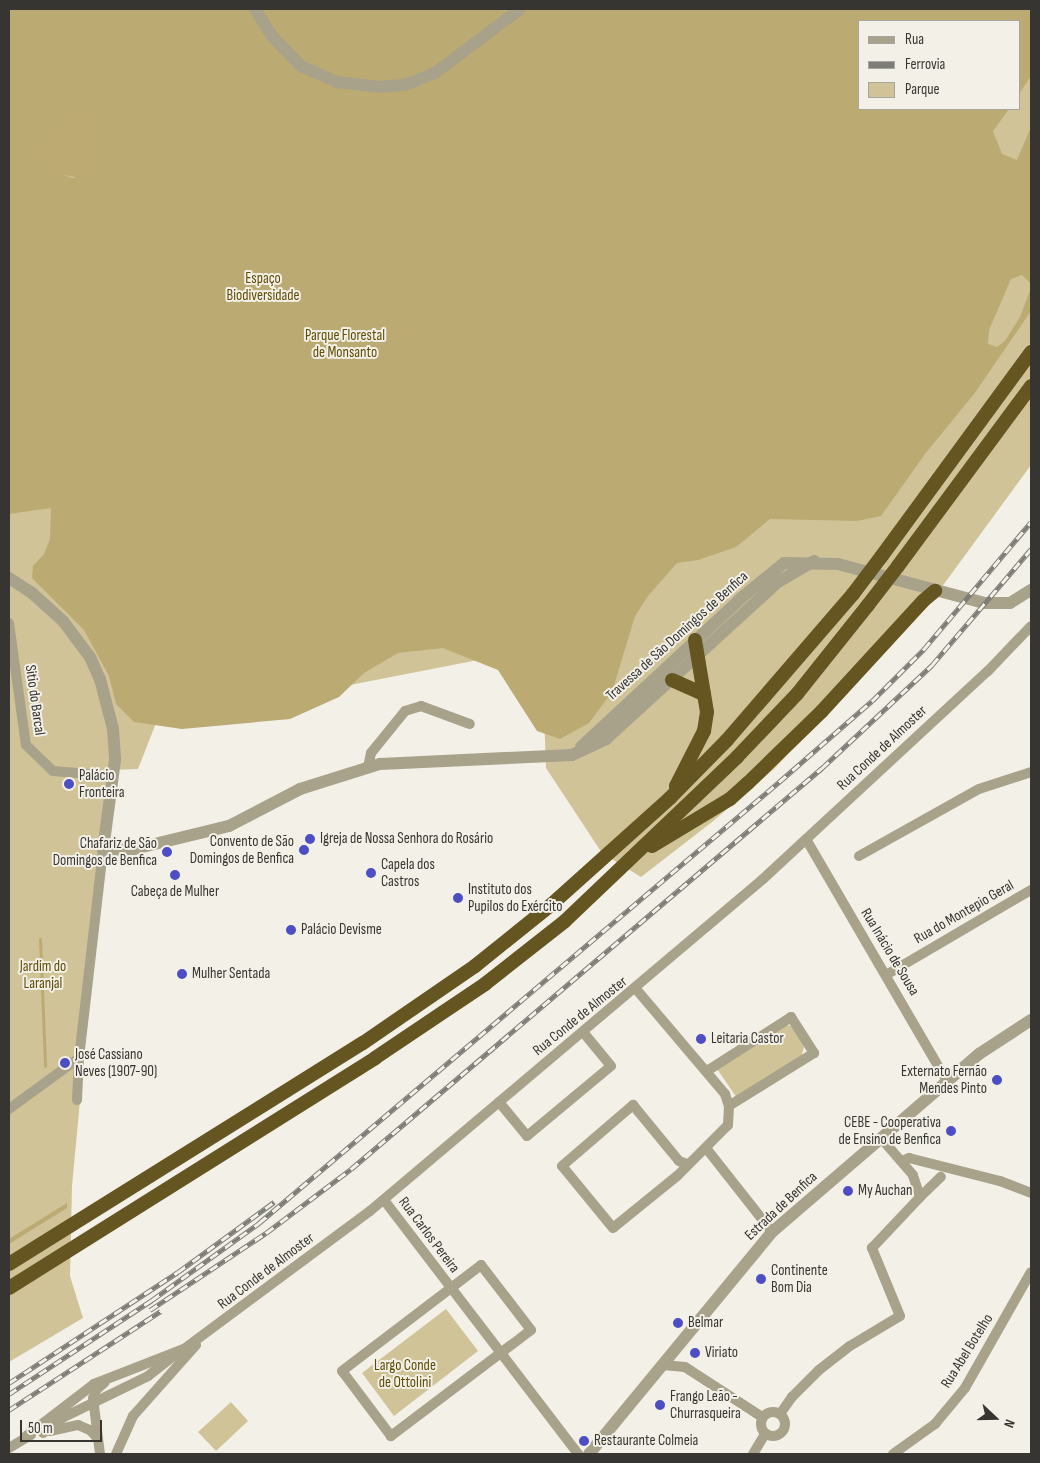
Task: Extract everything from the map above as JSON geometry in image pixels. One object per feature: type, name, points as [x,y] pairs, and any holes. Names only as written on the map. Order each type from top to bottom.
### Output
[{"type":"highway","points":[[9,1264],[363,1043],[475,966],[552,904],[670,798],[727,740],[853,594],[1031,352]]},
{"type":"highway","points":[[9,1288],[375,1058],[484,984],[565,921],[635,857],[797,694],[898,566],[1031,386]]},
{"type":"highway","points":[[635,857],[742,789],[822,711],[923,601],[935,591]]},
{"type":"highway","points":[[670,798],[704,730],[707,712],[695,640]]},
{"type":"highway","points":[[672,680],[704,694]]},
{"type":"street","points":[[255,9],[272,36],[301,66],[337,82],[380,87],[405,85],[436,73],[520,9]]},
{"type":"street","name":"Travessa de São Domingos de Benfica","points":[[103,850],[134,849],[229,826],[300,789],[380,764],[572,755],[606,739],[778,582],[814,562]]},
{"type":"street","name":"Travessa de São Domingos de Benfica","points":[[572,755],[695,640],[784,563],[814,562],[838,564],[935,591],[993,604],[1017,601],[1031,590]]},
{"type":"street","points":[[9,578],[53,610],[90,657],[108,701],[115,760],[78,1058],[77,1100]]},
{"type":"street","name":"Sitio do Barcal","points":[[9,623],[26,745],[53,771],[113,776]]},
{"type":"street","name":"Rua Conde de Almoster","points":[[9,1448],[84,1389],[184,1349],[384,1200],[636,989],[806,839],[988,671],[1031,626]]},
{"type":"street","points":[[368,767],[371,753],[404,710],[421,706],[470,724]]},
{"type":"street","points":[[859,856],[979,789],[1031,772]]},
{"type":"street","name":"Rua Inácio de Sousa","points":[[806,839],[948,1081]]},
{"type":"street","name":"Rua do Montepio Geral","points":[[886,975],[1031,890]]},
{"type":"street","points":[[636,989],[725,1094],[730,1106],[725,1130],[706,1148],[614,1228],[562,1166],[633,1105],[679,1161],[687,1164]]},
{"type":"street","points":[[707,1071],[791,1016],[814,1053],[730,1106]]},
{"type":"street","name":"Estrada de Benfica","points":[[589,1454],[772,1232],[884,1143],[979,1054],[1031,1020]]},
{"type":"street","points":[[499,1102],[527,1136],[611,1066],[583,1032]]},
{"type":"street","points":[[10,1106],[78,1058]]},
{"type":"street","points":[[884,1143],[913,1175],[920,1197]]},
{"type":"street","points":[[706,1148],[772,1232]]},
{"type":"street","points":[[902,1161],[909,1158],[1000,1181],[1031,1193]]},
{"type":"street","points":[[780,1414],[792,1396],[819,1370],[850,1346],[900,1316],[872,1248],[920,1197],[941,1178]]},
{"type":"street","name":"Rua Carlos Pereira","points":[[384,1200],[578,1454]]},
{"type":"street","points":[[481,1264],[531,1330],[391,1436],[342,1371],[450,1288],[481,1264]]},
{"type":"street","name":"Rua Abel Botelho","points":[[892,1454],[935,1424],[965,1388],[1031,1272]]},
{"type":"street","points":[[116,1454],[133,1416],[206,1334]]},
{"type":"street","points":[[43,1433],[62,1418],[148,1376],[184,1349]]},
{"type":"street","points":[[663,1365],[686,1367],[762,1417]]},
{"type":"street","name":"Rua Conde de Almoster","points":[[93,1403],[96,1390],[110,1378]]},
{"type":"street","points":[[93,1403],[100,1454]]},
{"type":"street","points":[[770,1412],[780,1414],[785,1423],[782,1432],[773,1436],[765,1434],[760,1426],[762,1417],[770,1412]]},
{"type":"street","points":[[25,1437],[78,1425],[90,1430],[98,1439]]},
{"type":"street","points":[[754,1454],[765,1434]]},
{"type":"green space","name":"Parque Florestal de Monsanto","points":[[9,9],[1031,9],[1031,465],[944,584],[775,768],[712,822],[641,877],[602,853],[546,768],[542,656],[473,661],[156,723],[138,769],[111,770],[72,1186],[70,1276],[83,1318],[9,1362]]},
{"type":"green space","name":"Parque Florestal de Monsanto","points":[[9,9],[1031,9],[1031,76],[1020,92],[1020,20],[858,20],[858,110],[1008,110],[993,131],[1002,154],[1017,160],[1031,127],[1031,284],[1022,275],[1011,279],[989,330],[988,344],[997,347],[1005,341],[1020,317],[1031,288],[1031,311],[974,394],[925,454],[881,516],[857,521],[770,519],[736,547],[698,560],[677,563],[648,596],[635,616],[612,692],[589,723],[560,739],[537,731],[498,670],[443,648],[398,653],[364,673],[339,697],[290,719],[182,729],[134,722],[116,704],[109,676],[84,630],[32,578],[33,566],[44,554],[50,539],[51,508],[9,514]],"holes":[[[99,150],[100,171],[73,178],[49,171],[41,153]]]},
{"type":"green space","points":[[783,1024],[794,1027],[801,1036],[804,1047],[801,1058],[737,1098],[717,1069]]},
{"type":"green space","points":[[67,1203],[67,1208],[9,1244],[9,1239]]},
{"type":"green space","name":"Largo Conde de Ottolini","points":[[446,1309],[478,1351],[394,1416],[362,1373]]},
{"type":"green space","points":[[231,1402],[248,1421],[216,1451],[198,1432]]},
{"type":"shaded area","points":[[78,106],[88,107],[100,124],[100,171],[94,180],[45,172],[37,156],[41,153],[39,147],[57,122]]},
{"type":"waterway","points":[[40,939],[45,1066]]},
{"type":"railway","points":[[9,1394],[152,1300],[259,1223],[779,782],[872,701],[924,649],[1031,522]]},
{"type":"railway","points":[[150,1310],[266,1233],[351,1169],[822,768],[932,665],[1031,549]]},
{"type":"railway","points":[[9,1383],[178,1272],[274,1202]]},
{"type":"railway","points":[[9,1410],[161,1311]]},
{"type":"place","name":"Palácio Fronteira","points":[[69,784]]},
{"type":"place","name":"Igreja de Nossa Senhora do Rosário","points":[[310,839]]},
{"type":"place","name":"Convento de São Domingos de Benfica","points":[[304,850]]},
{"type":"place","name":"Chafariz de São Domingos de Benfica","points":[[167,852]]},
{"type":"place","name":"Capela dos Castros","points":[[371,873]]},
{"type":"place","name":"Cabeça de Mulher","points":[[175,875]]},
{"type":"place","name":"Instituto dos Pupilos do Exército","points":[[458,898]]},
{"type":"place","name":"Palácio Devisme","points":[[291,930]]},
{"type":"place","name":"Mulher Sentada","points":[[182,974]]},
{"type":"place","name":"Leitaria Castor","points":[[701,1039]]},
{"type":"place","name":"José Cassiano Neves (1907-90)","points":[[65,1063]]},
{"type":"place","name":"Externato Fernão Mendes Pinto","points":[[997,1080]]},
{"type":"place","name":"CEBE - Cooperativa de Ensino de Benfica","points":[[951,1131]]},
{"type":"place","name":"My Auchan","points":[[848,1191]]},
{"type":"place","name":"Continente Bom Dia","points":[[761,1279]]},
{"type":"place","name":"Belmar","points":[[678,1323]]},
{"type":"place","name":"Viriato","points":[[695,1353]]},
{"type":"place","name":"Frango Leão - Churrasqueira","points":[[660,1405]]},
{"type":"place","name":"Restaurante Colmeia","points":[[584,1441]]},
{"type":"park label","name":"Espaço Biodiversidade","points":[[263,286]]},
{"type":"park label","name":"Jardim do Laranjal","points":[[43,974]]}]
